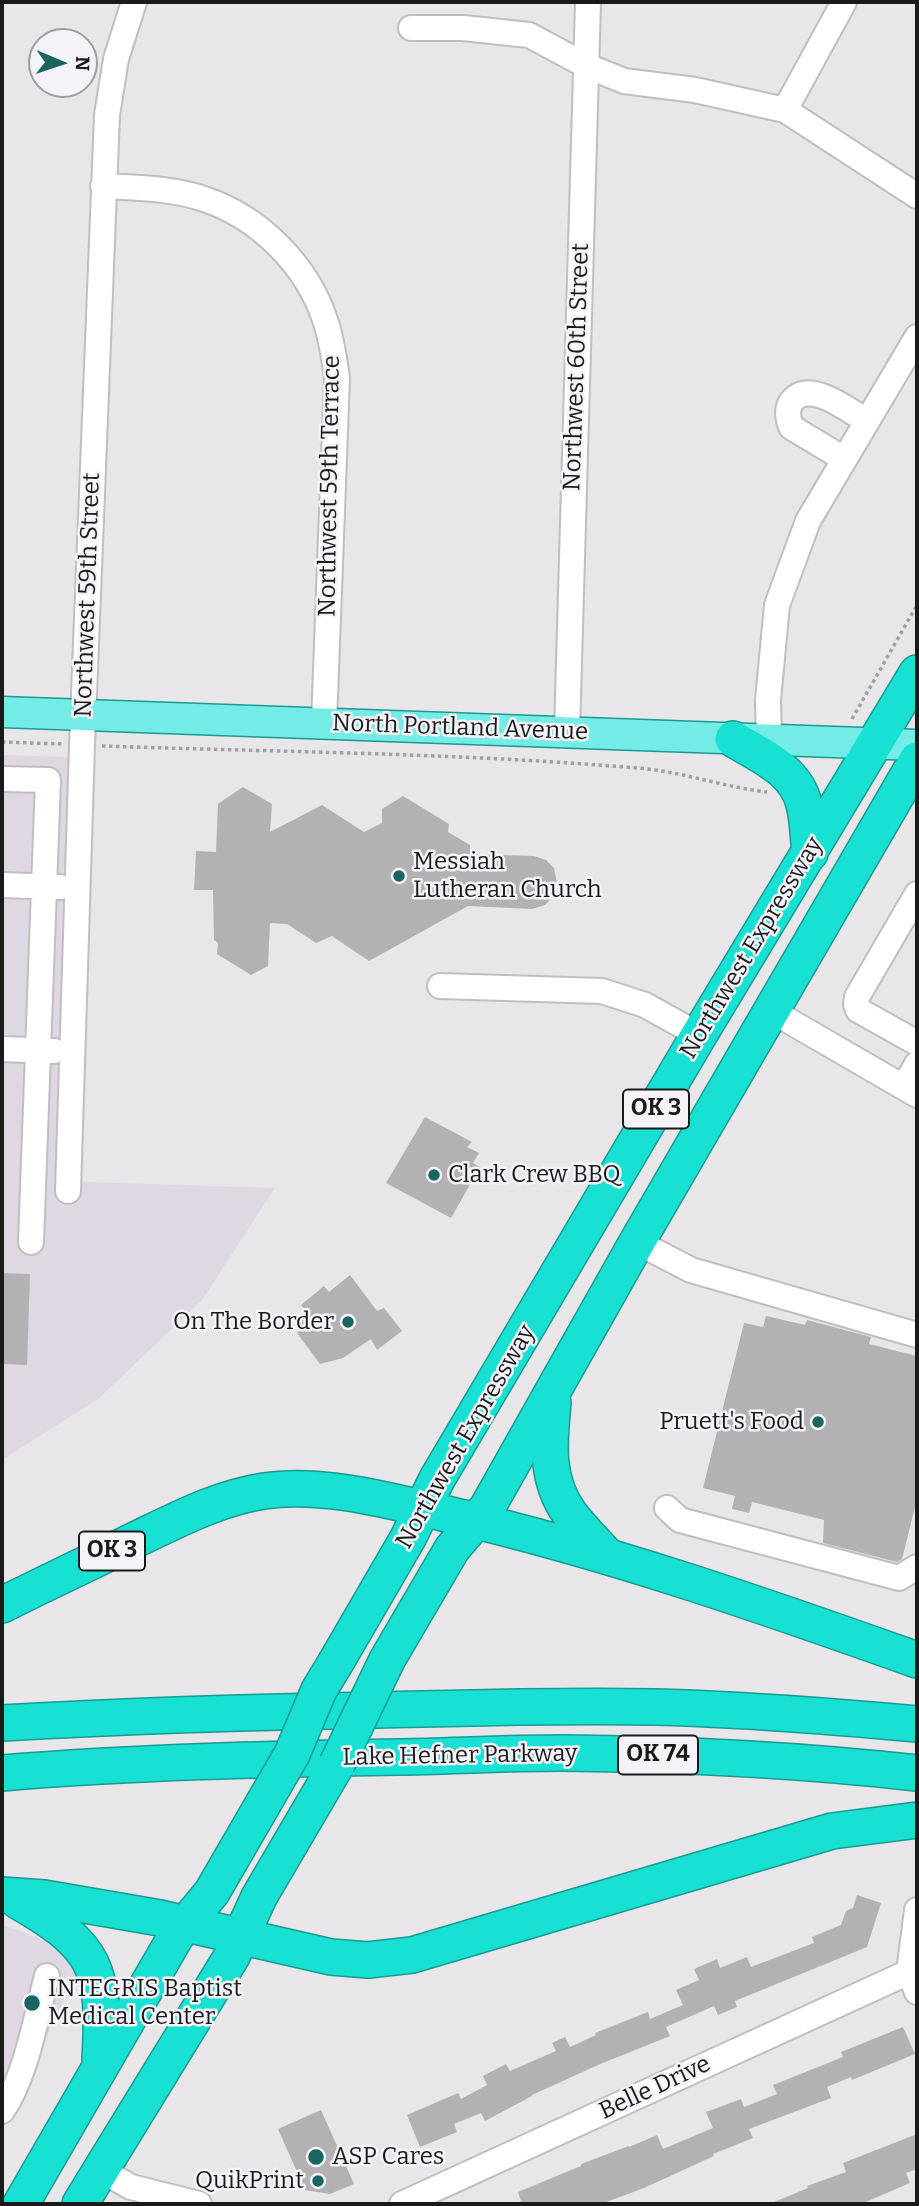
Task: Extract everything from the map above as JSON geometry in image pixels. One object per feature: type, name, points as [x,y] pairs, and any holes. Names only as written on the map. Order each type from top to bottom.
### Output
[{"type":"highway","name":"Northwest Expressway","points":[[21,2204],[176,1936],[212,1892],[292,1754],[319,1690],[408,1538],[437,1479],[917,673]]},
{"type":"highway","points":[[733,739],[778,766],[796,784],[804,803],[810,853]]},
{"type":"highway","name":"Northwest Expressway","points":[[80,2204],[232,1956],[260,1897],[337,1764],[387,1660],[452,1549],[487,1508],[917,760]]},
{"type":"highway","points":[[553,1392],[548,1450],[552,1475],[560,1498],[571,1516],[607,1556]]},
{"type":"highway","name":"OK 3","points":[[2,1605],[223,1500],[265,1491],[303,1489],[352,1494],[423,1508]]},
{"type":"highway","points":[[423,1508],[607,1556],[748,1600],[917,1660]]},
{"type":"highway","name":"Lake Hefner Parkway","points":[[2,1723],[114,1716],[520,1707],[652,1707],[789,1712],[917,1724]]},
{"type":"highway","name":"Lake Hefner Parkway","points":[[2,1773],[69,1767],[249,1759],[561,1753],[694,1755],[847,1765],[917,1773]]},
{"type":"highway","points":[[7,1896],[44,1898],[186,1923],[331,1957],[368,1960],[412,1955],[832,1831],[917,1820]]},
{"type":"highway","points":[[7,1896],[65,1931],[81,1947],[93,1967],[101,1991],[103,2014],[100,2064]]},
{"type":"highway","points":[[39,2204],[73,2114]]},
{"type":"main road","name":"North Portland Avenue","points":[[2,712],[917,745]]},
{"type":"street","name":"Northwest 59th Street","points":[[68,1191],[103,186],[107,116],[116,59],[134,2]]},
{"type":"street","name":"Northwest 60th Street","points":[[567,732],[588,2]]},
{"type":"street","points":[[785,110],[844,2]]},
{"type":"street","points":[[411,28],[464,28],[529,34],[585,65],[624,81],[695,90],[785,110],[917,196]]},
{"type":"street","name":"Northwest 59th Terrace","points":[[103,186],[182,192],[226,207],[277,243],[309,285],[324,317],[333,347],[337,378],[324,723]]},
{"type":"street","points":[[769,740],[768,700],[777,605],[790,597],[808,521],[917,337]]},
{"type":"street","points":[[844,459],[791,427],[788,410],[792,401],[807,392],[818,393],[867,421]]},
{"type":"street","points":[[2,779],[48,780],[31,1242]]},
{"type":"street","points":[[2,885],[78,888]]},
{"type":"street","points":[[917,894],[857,997],[856,1004],[858,1010],[917,1043]]},
{"type":"street","points":[[440,986],[602,991],[645,1004],[699,1035]]},
{"type":"street","points":[[772,1011],[911,1091],[917,1065]]},
{"type":"street","points":[[2,1049],[73,1052]]},
{"type":"street","points":[[638,1242],[691,1270],[917,1335]]},
{"type":"street","points":[[667,1508],[680,1520],[899,1578],[917,1567]]},
{"type":"street","points":[[913,1982],[917,1910]]},
{"type":"street","points":[[2,2111],[10,2100],[29,2046],[26,2022],[47,1976]]},
{"type":"street","name":"Belle Drive","points":[[402,2204],[913,1982]]},
{"type":"street","points":[[101,2170],[131,2187],[199,2204]]},
{"type":"path","points":[[856,711],[917,605]]},
{"type":"path","points":[[2,742],[55,744]]},
{"type":"path","points":[[103,746],[411,754],[635,768],[777,793]]},
{"type":"shaded area","points":[[2,755],[71,757],[58,1181],[275,1188],[202,1300],[98,1399],[2,1460]]},
{"type":"shaded area","name":"INTEGRIS Baptist Medical Center","points":[[2,1925],[37,1937],[65,1955],[76,1975],[49,2031],[18,2109],[2,2125]]},
{"type":"building","name":"Messiah Lutheran Church","points":[[243,787],[272,804],[270,832],[322,805],[364,832],[382,823],[382,809],[403,796],[449,824],[448,832],[470,845],[470,854],[534,856],[546,860],[554,868],[557,883],[553,897],[545,905],[532,909],[468,906],[369,961],[332,936],[316,943],[287,924],[270,923],[268,966],[251,975],[217,954],[218,943],[214,940],[213,890],[194,890],[196,851],[216,852],[218,804]]},
{"type":"building","name":"Clark Crew BBQ","points":[[425,1117],[472,1142],[467,1147],[479,1153],[473,1163],[480,1167],[451,1218],[386,1183]]},
{"type":"building","points":[[2,1273],[30,1274],[27,1365],[2,1364]]},
{"type":"building","name":"On The Border","points":[[350,1275],[377,1311],[384,1308],[402,1331],[377,1350],[371,1339],[343,1358],[320,1364],[297,1333],[304,1326],[297,1318],[306,1311],[301,1305],[324,1286],[329,1292]]},
{"type":"building","name":"Pruett's Food","points":[[766,1316],[805,1325],[807,1320],[841,1329],[871,1337],[869,1344],[917,1356],[917,1499],[902,1559],[897,1562],[823,1543],[824,1520],[752,1502],[749,1513],[732,1509],[735,1496],[703,1488],[744,1323],[763,1327]]},
{"type":"building","points":[[857,1895],[881,1903],[867,1947],[735,2001],[737,2007],[718,2015],[714,2006],[666,2027],[670,2036],[532,2095],[485,2121],[481,2113],[454,2124],[457,2132],[420,2147],[407,2115],[458,2093],[461,2099],[487,2085],[483,2076],[506,2064],[510,2071],[556,2051],[552,2043],[565,2037],[570,2047],[596,2035],[595,2033],[648,2012],[650,2019],[683,2005],[676,1990],[699,1980],[694,1969],[717,1959],[720,1968],[747,1957],[751,1967],[814,1943],[812,1937],[841,1925],[846,1911],[853,1908]]},
{"type":"building","points":[[903,2027],[915,2054],[852,2080],[851,2077],[827,2087],[831,2098],[749,2129],[753,2138],[713,2154],[714,2156],[644,2188],[601,2204],[522,2204],[518,2192],[657,2135],[663,2149],[713,2128],[706,2112],[741,2099],[744,2107],[777,2094],[773,2085],[843,2057],[841,2052]]},
{"type":"building","points":[[321,2110],[354,2184],[330,2194],[305,2190],[278,2129]]},
{"type":"building","points":[[917,2134],[917,2169],[906,2173],[910,2183],[861,2204],[769,2204],[846,2172],[843,2163]]},
{"type":"place","name":"Messiah Lutheran Church","points":[[399,876]]},
{"type":"place","name":"Clark Crew BBQ","points":[[434,1175]]},
{"type":"place","name":"On The Border","points":[[348,1322]]},
{"type":"place","name":"Pruett's Food","points":[[818,1422]]},
{"type":"place","name":"INTEGRIS Baptist Medical Center","points":[[32,2003]]},
{"type":"place","name":"ASP Cares","points":[[316,2157]]},
{"type":"place","name":"QuikPrint","points":[[318,2181]]}]
